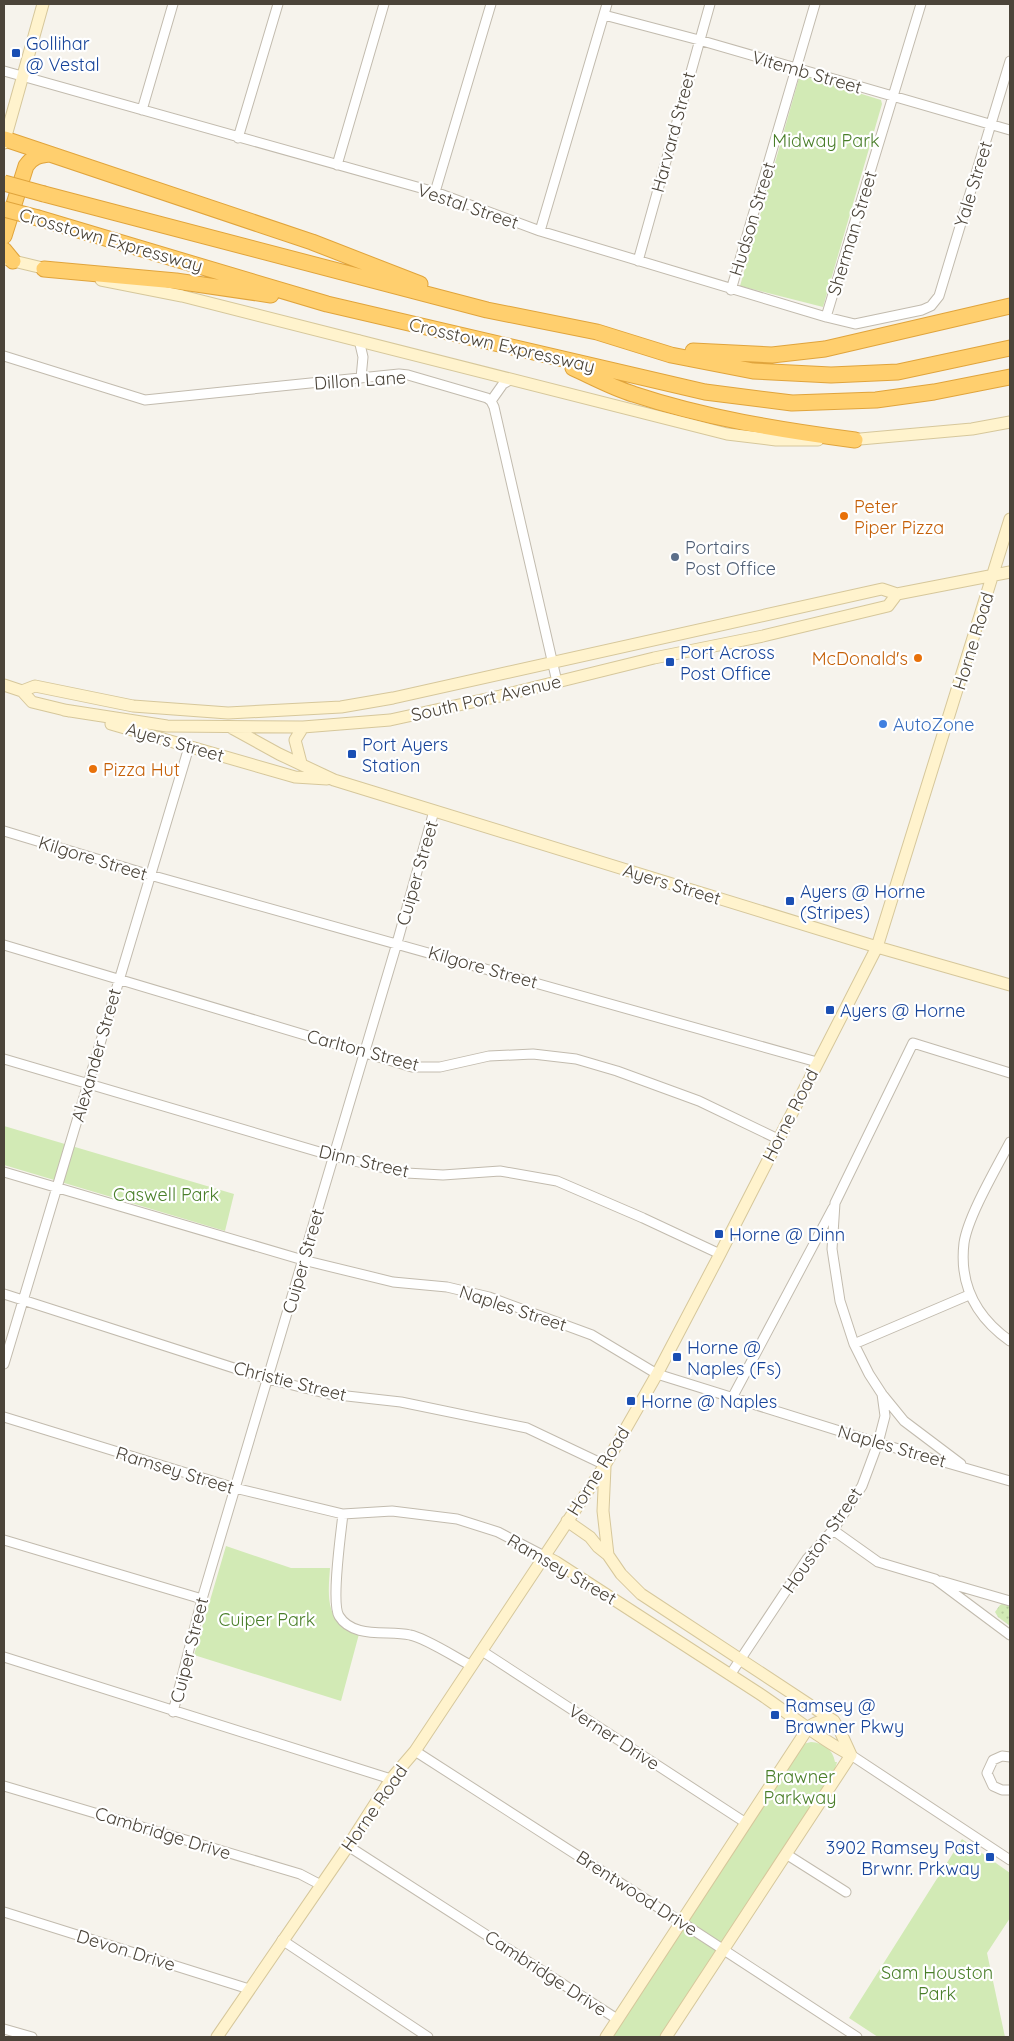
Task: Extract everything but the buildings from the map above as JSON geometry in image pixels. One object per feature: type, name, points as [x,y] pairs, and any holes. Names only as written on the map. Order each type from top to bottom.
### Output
[{"type":"highway","points":[[4,140],[312,242],[487,310]]},
{"type":"highway","points":[[4,236],[26,166],[30,160],[38,155],[49,154]]},
{"type":"highway","name":"Crosstown Expressway","points":[[4,183],[487,310],[597,332],[671,355],[753,371],[830,376],[898,372],[1010,348]]},
{"type":"highway","name":"Crosstown Expressway","points":[[4,209],[327,304],[705,392],[792,403],[876,400],[934,392],[1010,377]]},
{"type":"highway","points":[[44,269],[176,281],[327,304]]},
{"type":"highway","points":[[646,347],[772,356],[825,348],[1010,306]]},
{"type":"highway","points":[[542,354],[632,394],[734,421],[773,429],[855,440]]},
{"type":"main road","points":[[4,140],[43,4]]},
{"type":"main road","name":"Crosstown Expressway","points":[[7,257],[44,269],[182,296],[727,434],[776,440],[855,440],[972,429],[1010,422]]},
{"type":"main road","name":"Horne Road","points":[[217,2037],[348,1846],[391,1779],[415,1751],[605,1465],[657,1374],[720,1254],[817,1062],[878,947],[1010,518]]},
{"type":"main road","name":"South Port Avenue","points":[[228,713],[295,711],[362,704],[882,589],[897,594],[1010,572]]},
{"type":"main road","name":"South Port Avenue","points":[[64,710],[167,726],[303,727],[390,720],[500,696],[654,658],[763,636],[888,606],[897,594]]},
{"type":"main road","name":"Ayers Street","points":[[4,685],[22,691],[32,702],[188,747],[295,776],[334,780]]},
{"type":"main road","name":"Ayers Street","points":[[22,691],[35,686],[133,706],[228,713]]},
{"type":"main road","name":"Ayers Street","points":[[228,726],[279,754],[302,763],[334,780],[878,947],[1010,985]]},
{"type":"main road","points":[[302,763],[295,740],[303,727]]},
{"type":"main road","points":[[605,1465],[603,1511],[608,1555]]},
{"type":"main road","name":"Ramsey Street","points":[[567,1521],[590,1537],[608,1555],[621,1574],[641,1594],[834,1721],[851,1755]]},
{"type":"main road","name":"Ramsey Street","points":[[544,1556],[851,1755]]},
{"type":"main road","points":[[606,2037],[808,1728],[813,1723],[822,1720],[834,1721]]},
{"type":"main road","points":[[666,2037],[851,1755]]},
{"type":"street","points":[[142,110],[173,4]]},
{"type":"street","points":[[238,138],[278,4]]},
{"type":"street","points":[[337,165],[384,4]]},
{"type":"street","points":[[435,192],[491,4]]},
{"type":"street","points":[[540,231],[607,4]]},
{"type":"street","name":"Harvard Street","points":[[638,261],[710,4]]},
{"type":"street","name":"Hudson Street","points":[[731,290],[815,4]]},
{"type":"street","name":"Sherman Street","points":[[826,318],[921,4]]},
{"type":"street","name":"Vitemb Street","points":[[604,15],[699,40],[1010,130]]},
{"type":"street","name":"Yale Street","points":[[931,306],[939,296],[1010,61]]},
{"type":"street","name":"Vestal Street","points":[[4,71],[435,192],[540,231],[826,318],[855,324],[922,310],[931,306]]},
{"type":"street","points":[[359,340],[363,357],[361,378]]},
{"type":"street","name":"Dillon Lane","points":[[4,356],[146,400],[399,374],[482,395],[491,401]]},
{"type":"street","points":[[512,379],[503,384],[491,401],[557,682]]},
{"type":"street","name":"Alexander Street","points":[[4,1364],[188,747]]},
{"type":"street","name":"Cuiper Street","points":[[173,1712],[202,1599],[397,943],[434,811]]},
{"type":"street","name":"Kilgore Street","points":[[4,831],[150,875],[817,1062]]},
{"type":"street","name":"Carlton Street","points":[[4,945],[364,1051],[412,1067],[440,1067],[489,1056],[533,1054],[576,1060],[617,1072],[699,1101],[778,1140]]},
{"type":"street","points":[[732,1398],[836,1203],[913,1043],[1010,1073]]},
{"type":"street","name":"Dinn Street","points":[[4,1059],[333,1156],[406,1173],[442,1175],[500,1171],[557,1181],[720,1254]]},
{"type":"street","points":[[1010,1142],[971,1220],[964,1241],[964,1265],[969,1295],[983,1317],[1010,1341]]},
{"type":"street","name":"Naples Street","points":[[4,1172],[303,1260],[392,1282],[447,1287],[489,1297],[592,1335],[657,1374],[878,1443],[1010,1481]]},
{"type":"street","points":[[836,1203],[832,1249],[840,1301],[854,1344],[869,1374],[882,1394],[904,1421],[965,1468]]},
{"type":"street","name":"Christie Street","points":[[4,1294],[268,1379],[329,1394],[401,1402],[527,1428],[605,1465]]},
{"type":"street","points":[[854,1344],[969,1295]]},
{"type":"street","name":"Houston Street","points":[[730,1675],[807,1559],[833,1530],[862,1486],[878,1443],[885,1416],[882,1394]]},
{"type":"street","name":"Ramsey Street","points":[[4,1417],[235,1488],[343,1514],[392,1511],[457,1519],[498,1532],[544,1556]]},
{"type":"street","points":[[343,1514],[336,1599],[338,1616],[351,1628],[365,1632],[392,1632],[412,1635],[472,1666]]},
{"type":"street","points":[[833,1530],[878,1562],[1010,1601]]},
{"type":"street","points":[[4,1540],[202,1599]]},
{"type":"street","points":[[934,1579],[1010,1635]]},
{"type":"street","name":"Verner Drive","points":[[482,1651],[746,1823]]},
{"type":"street","points":[[4,1657],[173,1712],[391,1779]]},
{"type":"street","name":"Brentwood Drive","points":[[415,1751],[857,2037]]},
{"type":"street","name":"Ramsey Street","points":[[851,1755],[1010,1860]]},
{"type":"street","points":[[1010,1757],[1002,1756],[993,1760],[987,1773],[993,1786],[1002,1790],[1010,1790]]},
{"type":"street","name":"Cambridge Drive","points":[[4,1786],[300,1874],[321,1885]]},
{"type":"street","name":"Cambridge Drive","points":[[348,1846],[618,2019]]},
{"type":"street","points":[[786,1854],[846,1892]]},
{"type":"street","name":"Devon Drive","points":[[4,1912],[249,1989]]},
{"type":"street","points":[[282,1940],[428,2037]]},
{"type":"street","points":[[4,2029],[32,2037]]},
{"type":"green space","name":"Midway Park","points":[[804,76],[881,100],[882,104],[823,307],[740,286],[799,78]]},
{"type":"green space","name":"Caswell Park","points":[[4,1126],[234,1194],[225,1231],[4,1165]]},
{"type":"green space","name":"Cuiper Park","points":[[226,1546],[291,1568],[330,1568],[329,1598],[332,1613],[341,1624],[359,1634],[341,1701],[194,1655]]},
{"type":"green space","points":[[1004,1603],[1010,1605],[1010,1626],[998,1617],[995,1612]]},
{"type":"green space","name":"Brawner Parkway","points":[[811,1742],[823,1745],[830,1750],[835,1762],[837,1762],[835,1769],[659,2037],[612,2037],[803,1744]]},
{"type":"green space","name":"Sam Houston Park","points":[[962,1839],[1010,1873],[1010,1918],[987,1953],[1005,2037],[878,2037],[849,2018]]},
{"type":"place","name":"Gollihar @ Vestal","points":[[16,53]]},
{"type":"place","name":"Peter Piper Pizza","points":[[844,516]]},
{"type":"place","name":"Portairs Post Office","points":[[675,557]]},
{"type":"place","name":"McDonald's","points":[[918,658]]},
{"type":"place","name":"Port Across Post Office","points":[[670,662]]},
{"type":"place","name":"AutoZone","points":[[883,724]]},
{"type":"place","name":"Port Ayers Station","points":[[352,754]]},
{"type":"place","name":"Pizza Hut","points":[[93,769]]},
{"type":"place","name":"Ayers @ Horne (Stripes)","points":[[790,901]]},
{"type":"place","name":"Ayers @ Horne","points":[[830,1010]]},
{"type":"place","name":"Horne @ Dinn","points":[[719,1234]]},
{"type":"place","name":"Horne @ Naples (Fs)","points":[[677,1357]]},
{"type":"place","name":"Horne @ Naples","points":[[631,1401]]},
{"type":"place","name":"Ramsey @ Brawner Pkwy","points":[[775,1715]]},
{"type":"place","name":"3902 Ramsey Past Brwnr. Prkway","points":[[990,1857]]}]
